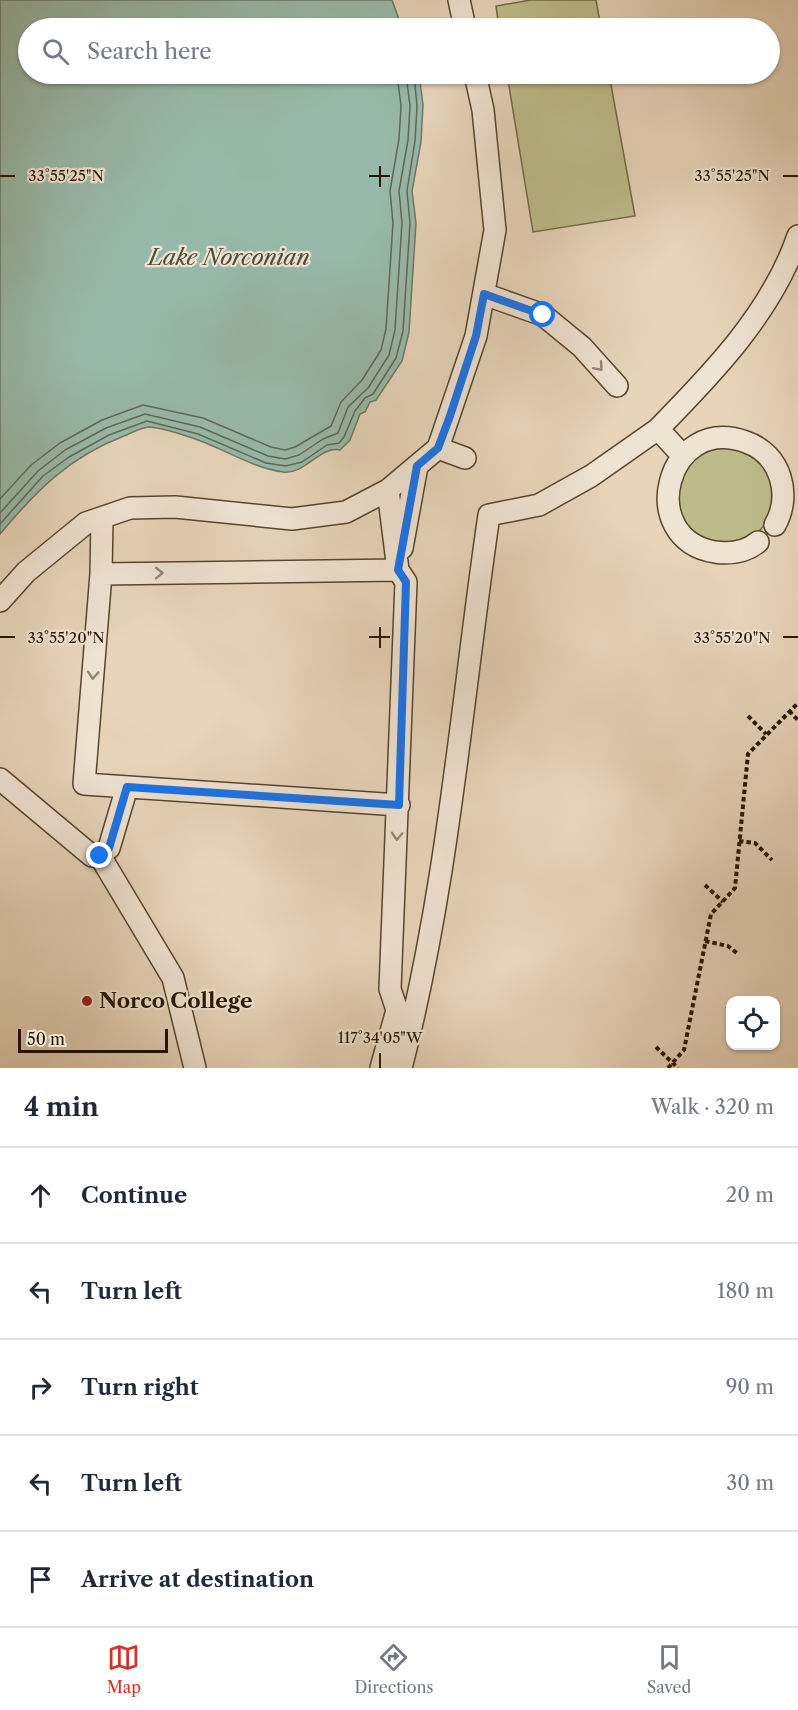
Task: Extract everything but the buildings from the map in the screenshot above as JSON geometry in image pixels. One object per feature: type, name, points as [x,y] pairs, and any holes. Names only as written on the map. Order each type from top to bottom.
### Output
[{"type":"street","points":[[459,0],[463,18]]},
{"type":"street","points":[[0,601],[26,572],[86,523],[130,508],[176,507],[292,519],[346,512],[388,490],[438,448],[476,336],[495,230],[483,110],[477,84]]},
{"type":"street","points":[[401,1068],[421,990],[451,810],[489,514],[539,505],[591,476],[658,429],[741,340],[792,255],[798,236]]},
{"type":"street","points":[[484,294],[543,315],[582,347],[617,386]]},
{"type":"street","points":[[658,429],[683,456]]},
{"type":"street","points":[[758,542],[751,548],[724,553],[708,550],[693,543],[681,532],[672,518],[668,493],[674,469],[683,456],[708,440],[723,438],[738,438],[764,452],[781,477],[784,491],[783,506],[776,525]]},
{"type":"street","points":[[438,448],[465,458]]},
{"type":"street","points":[[398,570],[417,466]]},
{"type":"street","points":[[381,1068],[397,1010],[390,989],[406,582],[398,570],[388,490]]},
{"type":"street","points":[[102,518],[101,574],[84,784],[399,805]]},
{"type":"street","points":[[101,574],[398,570]]},
{"type":"street","points":[[0,778],[92,856],[100,856],[109,848],[127,787]]},
{"type":"street","points":[[100,856],[173,978],[195,1068]]},
{"type":"path","points":[[668,1068],[684,1050],[711,914],[735,888],[748,754],[798,703]]},
{"type":"path","points":[[789,711],[798,720]]},
{"type":"path","points":[[748,716],[766,734]]},
{"type":"path","points":[[739,841],[755,843],[772,860]]},
{"type":"path","points":[[705,885],[723,902]]},
{"type":"path","points":[[705,941],[728,946],[738,954]]},
{"type":"path","points":[[656,1047],[678,1068]]},
{"type":"shaded area","points":[[531,0],[596,0],[599,18],[498,18],[496,6]]},
{"type":"shaded area","points":[[509,84],[611,84],[635,216],[533,232]]},
{"type":"shaded area","points":[[726,448],[744,452],[760,462],[770,478],[774,496],[770,514],[760,530],[744,540],[726,544],[708,540],[692,530],[682,514],[678,496],[682,478],[692,462],[708,452]]},
{"type":"water","name":"Lake Norconian","points":[[0,0],[392,0],[398,18],[18,18],[18,84],[420,84],[423,105],[421,142],[412,191],[416,223],[409,332],[402,361],[376,400],[370,402],[365,412],[360,414],[350,440],[340,450],[326,452],[299,469],[283,472],[261,467],[180,434],[149,427],[143,428],[104,444],[55,476],[0,534]]},
{"type":"place","name":"Norco College","points":[[87,1001]]},
{"type":"route","points":[[100,856],[109,848],[127,787],[399,805],[406,582],[398,570],[417,466],[438,448],[476,336],[484,294],[543,315]]}]
